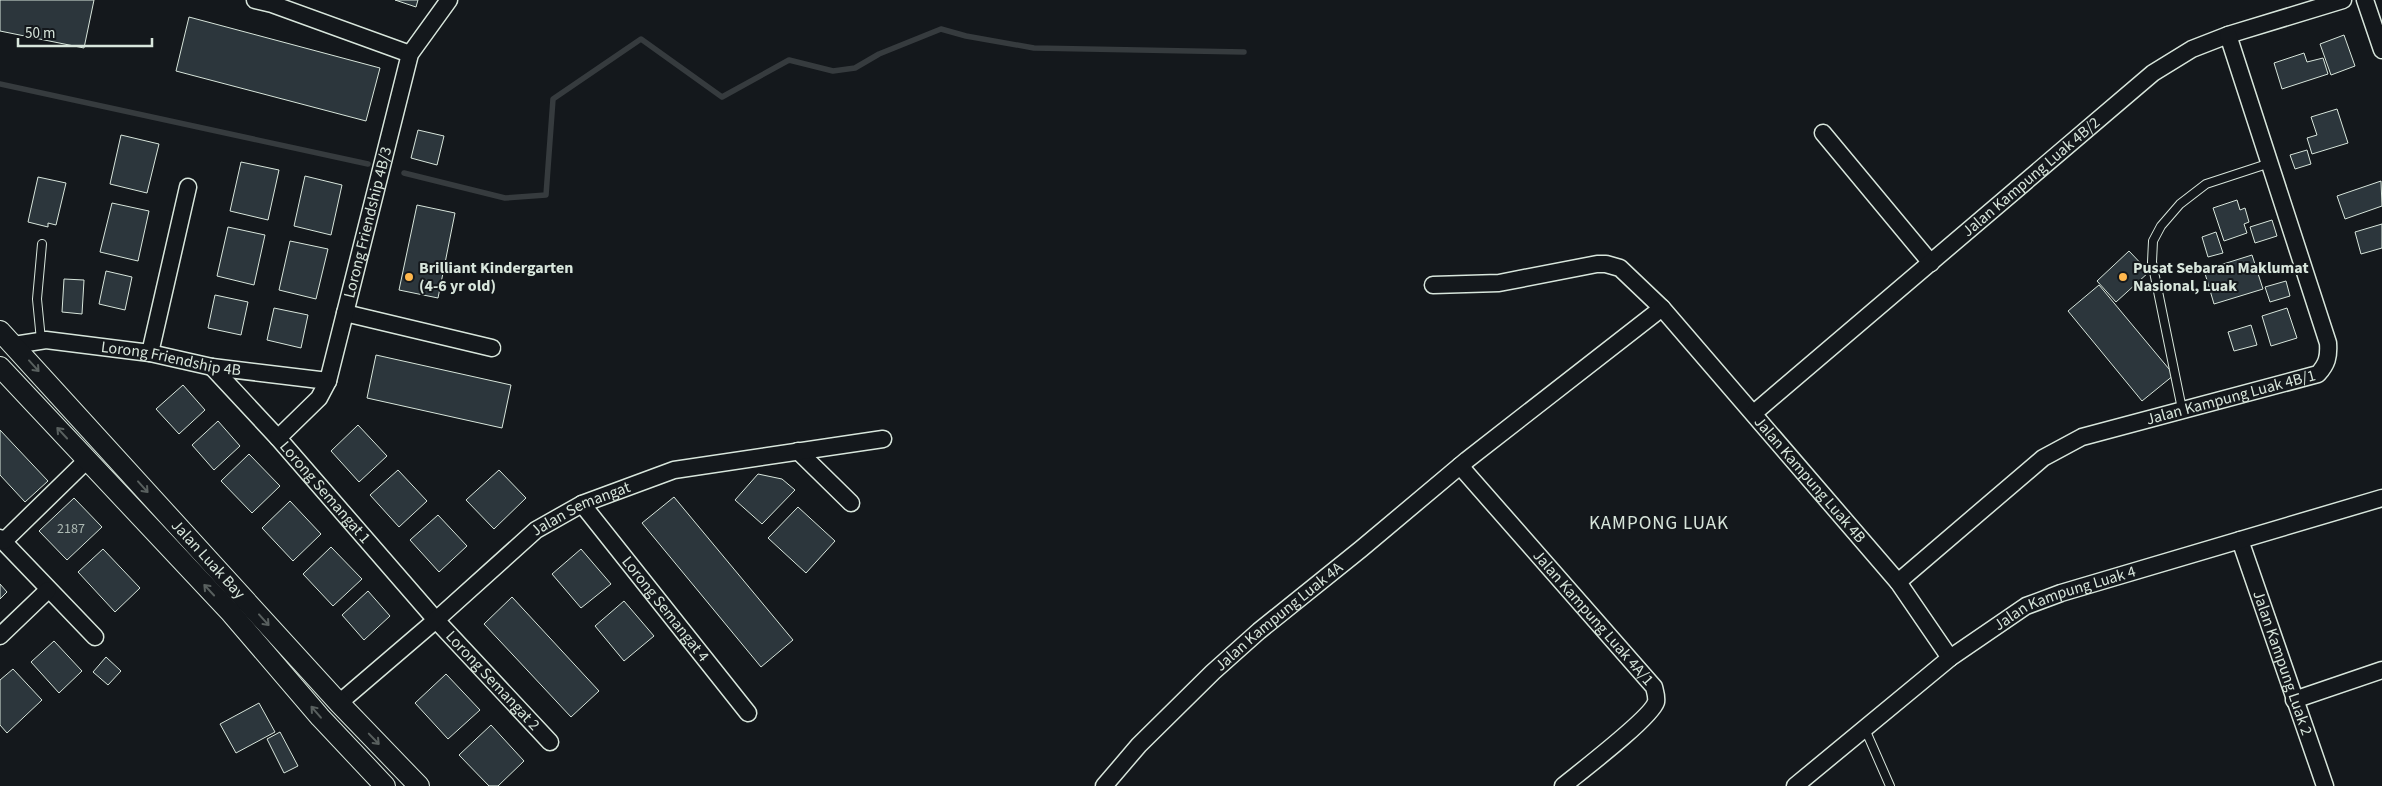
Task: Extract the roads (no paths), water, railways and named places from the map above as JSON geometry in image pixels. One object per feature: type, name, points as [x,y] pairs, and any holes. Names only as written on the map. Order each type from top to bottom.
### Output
[{"type":"street","points":[[255,0],[272,4],[410,54]]},
{"type":"street","name":"Lorong Friendship 4B/3","points":[[278,438],[318,398],[328,381],[410,54],[449,0]]},
{"type":"street","name":"Jalan Kampung Luak 4B/2","points":[[1754,413],[2153,73],[2192,50],[2228,35],[2343,0]]},
{"type":"street","points":[[2365,0],[2382,50]]},
{"type":"street","name":"Jalan Kampung Luak 4B/1","points":[[1898,582],[2043,458],[2082,437],[2318,374],[2329,358],[2328,344],[2228,35]]},
{"type":"street","points":[[1823,133],[1931,263]]},
{"type":"street","points":[[150,353],[188,187]]},
{"type":"street","name":"Jalan Kampung Luak 4B","points":[[1433,285],[1499,283],[1580,267],[1606,264],[1620,268],[1662,308],[1898,582],[1950,658]]},
{"type":"street","name":"Jalan Kampung Luak 4A","points":[[1104,786],[1139,745],[1218,667],[1259,631],[1361,549],[1463,463],[1662,308]]},
{"type":"street","points":[[345,314],[492,348]]},
{"type":"street","name":"Jalan Luak Bay","points":[[0,331],[339,703],[419,786]]},
{"type":"street","name":"Lorong Friendship 4B","points":[[14,345],[41,340],[150,353],[212,367],[328,381]]},
{"type":"street","name":"Jalan Luak Bay","points":[[0,367],[231,613],[320,717],[384,786]]},
{"type":"street","name":"Lorong Semangat 1","points":[[212,367],[278,438],[436,620]]},
{"type":"street","name":"Jalan Semangat","points":[[339,703],[436,620],[536,530],[582,504],[674,470],[798,450],[883,440]]},
{"type":"street","points":[[798,450],[851,503]]},
{"type":"street","points":[[87,460],[2,540],[95,637]]},
{"type":"street","name":"Jalan Kampung Luak 4A/1","points":[[1463,463],[1654,686],[1656,703],[1645,717],[1563,786]]},
{"type":"street","name":"Jalan Kampung Luak 4","points":[[1795,786],[1950,658],[2026,606],[2382,498]]},
{"type":"street","name":"Lorong Semangat 4","points":[[582,504],[748,713]]},
{"type":"street","name":"Jalan Kampung Luak 2","points":[[2240,540],[2324,786]]},
{"type":"street","points":[[0,636],[48,590]]},
{"type":"street","name":"Lorong Semangat 2","points":[[436,620],[550,742]]},
{"type":"street","points":[[2294,700],[2382,670]]},
{"type":"lane","points":[[2182,409],[2152,262],[2153,241],[2161,226],[2180,204],[2206,184],[2270,163]]},
{"type":"lane","points":[[41,340],[37,299],[42,244]]},
{"type":"lane","points":[[1865,729],[1890,786]]},
{"type":"waterway","points":[[404,173],[505,198],[546,195],[553,99],[641,39],[722,97],[789,60],[833,71],[855,68],[879,54],[941,29],[966,36],[1034,48],[1244,52]]},
{"type":"waterway","points":[[0,84],[368,164]]},
{"type":"place","name":"Brilliant Kindergarten (4-6 yr old)","points":[[409,277]]},
{"type":"place","name":"Pusat Sebaran Maklumat Nasional, Luak","points":[[2123,277]]},
{"type":"district","name":"KAMPONG LUAK","points":[[1659,523]]}]
